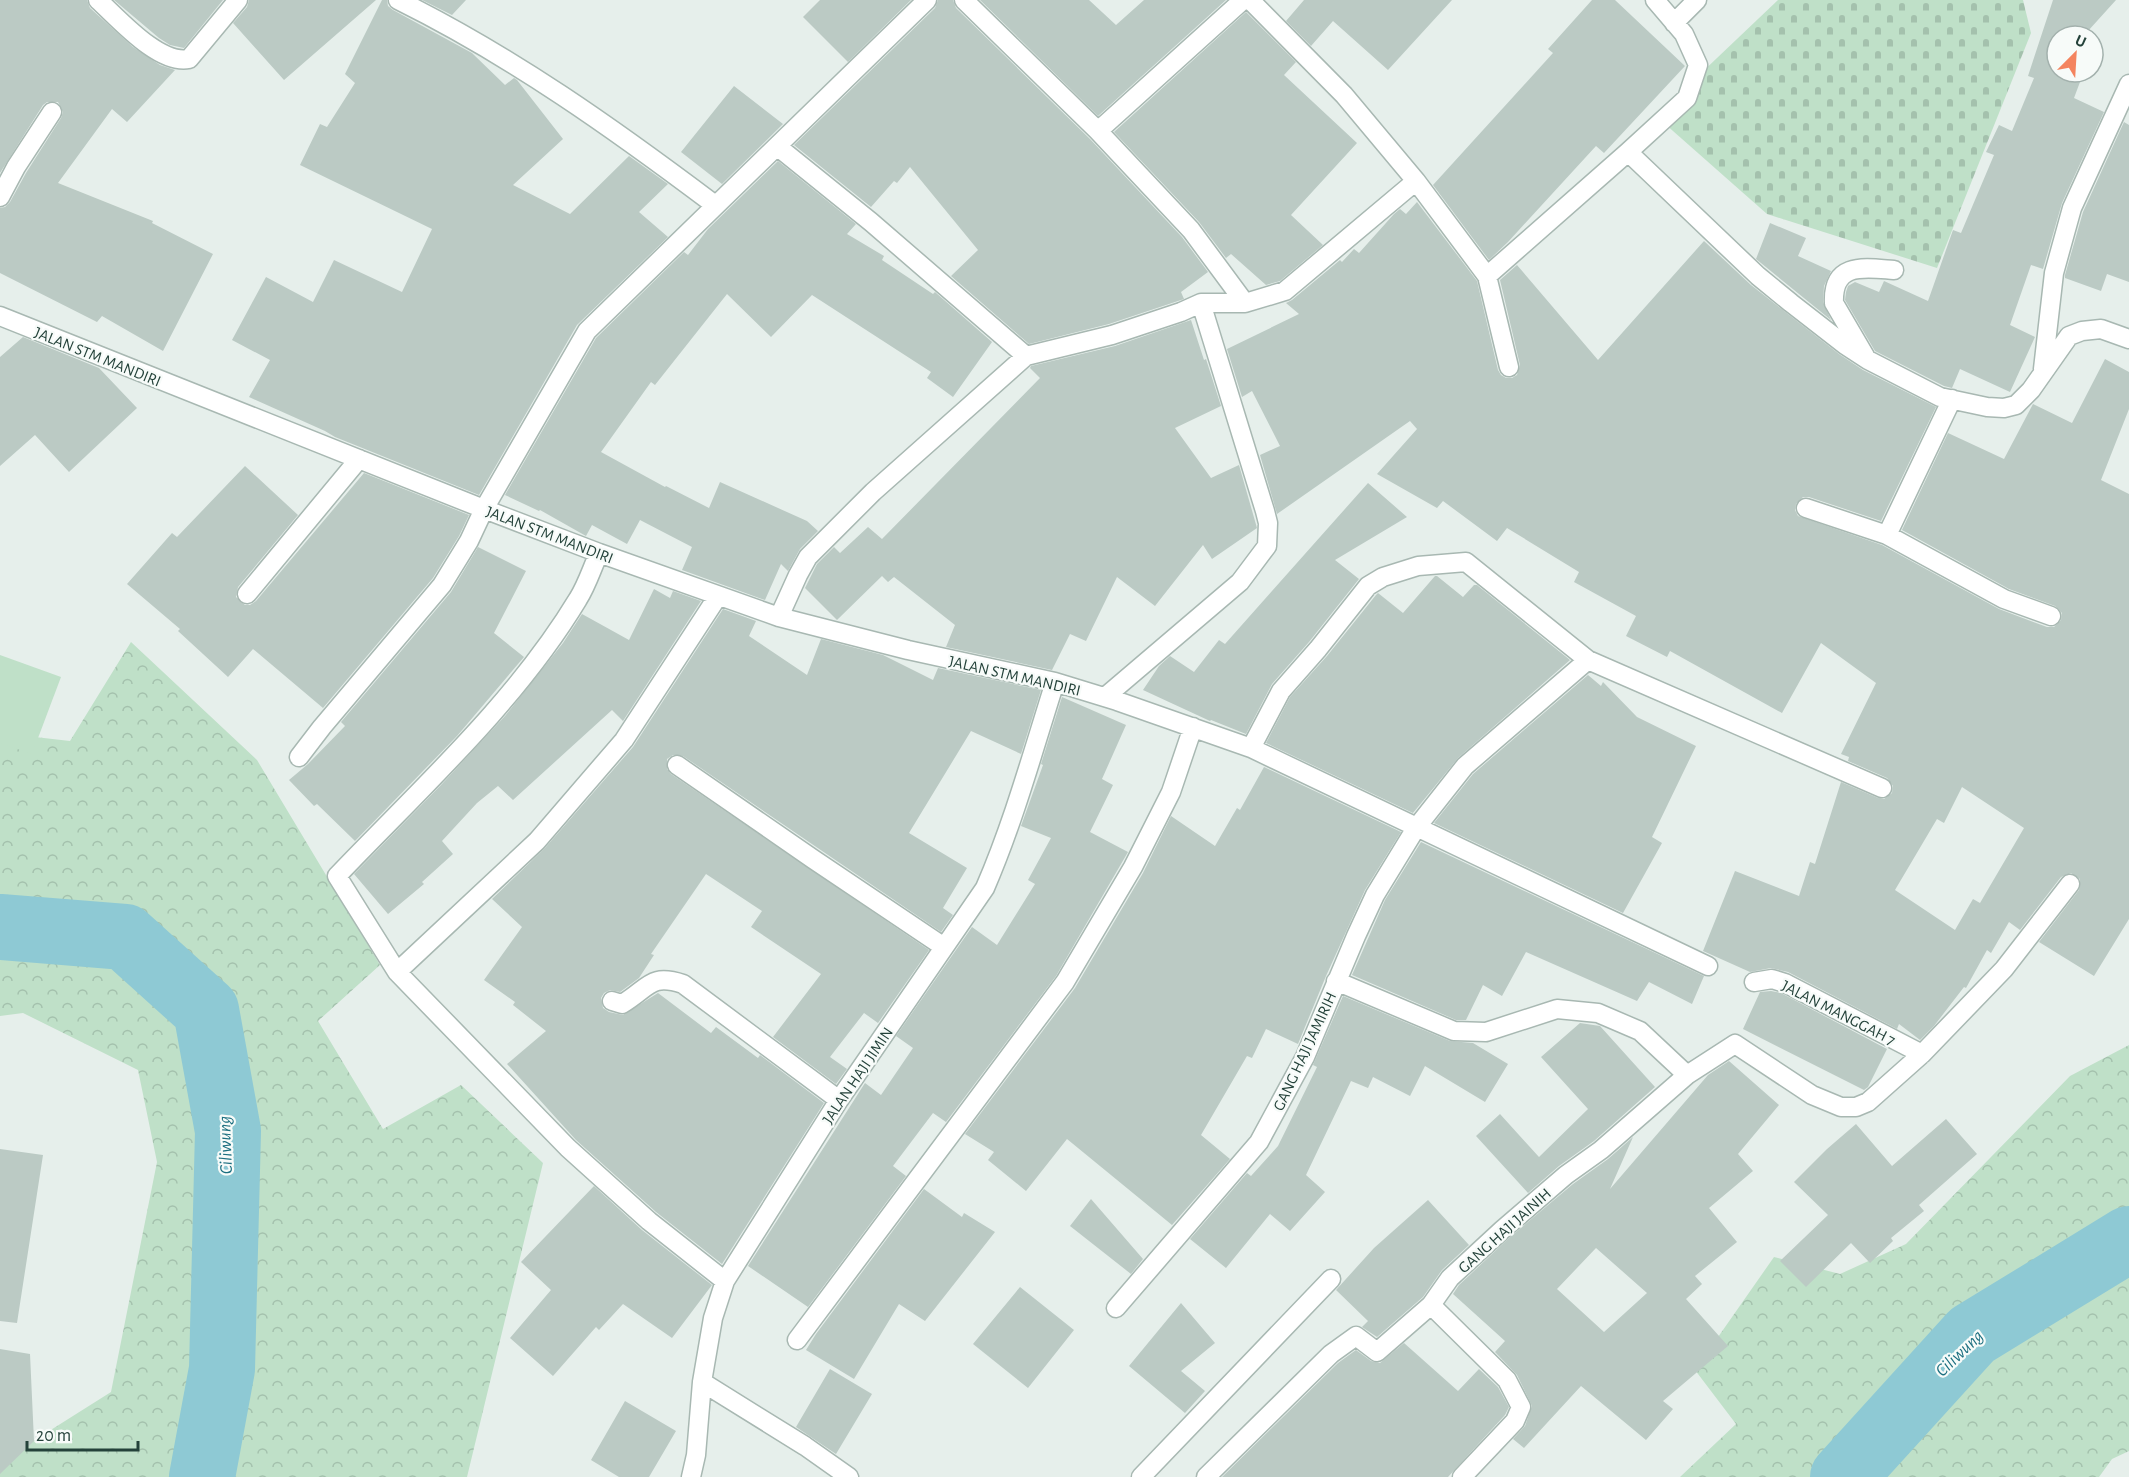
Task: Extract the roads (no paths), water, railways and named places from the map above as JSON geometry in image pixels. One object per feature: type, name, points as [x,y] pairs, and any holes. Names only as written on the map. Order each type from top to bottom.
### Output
[{"type":"street","points":[[98,0],[140,39],[167,57],[180,61],[189,59],[238,0]]},
{"type":"street","points":[[398,0],[512,63],[614,129],[715,205]]},
{"type":"street","points":[[299,757],[322,726],[442,585],[469,542],[484,509],[587,331],[927,0]]},
{"type":"street","points":[[964,0],[1098,131],[1191,230],[1245,303]]},
{"type":"street","points":[[1098,131],[1243,0]]},
{"type":"street","points":[[1487,276],[1687,98],[1698,65],[1684,34],[1655,0]]},
{"type":"street","points":[[1674,23],[1697,0]]},
{"type":"street","points":[[1262,3],[1344,95],[1416,181],[1487,276],[1509,367]]},
{"type":"street","points":[[2042,374],[2054,273],[2072,208],[2129,84]]},
{"type":"street","points":[[0,197],[16,167],[52,112]]},
{"type":"street","points":[[778,147],[871,222],[1026,357]]},
{"type":"street","points":[[1628,152],[1758,276],[1836,338],[1868,360],[1940,397],[1987,407],[2004,408],[2016,405],[2069,336],[2082,331],[2101,329],[2128,337]]},
{"type":"street","points":[[779,617],[808,557],[873,492],[1026,357],[1113,334],[1181,312],[1201,303],[1245,303],[1285,291],[1416,181]]},
{"type":"street","points":[[1868,360],[1834,303],[1834,293],[1847,271],[1857,267],[1894,270]]},
{"type":"street","points":[[1111,699],[1240,582],[1267,546],[1269,523],[1201,303]]},
{"type":"street","name":"JALAN STM MANDIRI","points":[[0,316],[484,509],[718,596],[779,617],[908,650],[1055,682],[1251,748],[1708,966]]},
{"type":"street","points":[[1887,536],[1952,399]]},
{"type":"street","points":[[247,594],[359,459]]},
{"type":"street","points":[[1806,508],[1887,536],[2004,599],[2051,616]]},
{"type":"street","points":[[599,553],[579,597],[533,664],[473,734],[337,876],[397,972],[568,1148],[650,1221],[725,1281]]},
{"type":"street","points":[[1251,748],[1281,691],[1368,586],[1383,577],[1419,566],[1466,562],[1588,660],[1882,788]]},
{"type":"street","points":[[397,972],[537,840],[624,740],[718,596]]},
{"type":"street","name":"GANG HAJI JAMIRIH","points":[[1116,1308],[1259,1142],[1305,1056],[1375,895],[1416,828],[1465,766],[1588,660]]},
{"type":"street","name":"JALAN HAJI JIMIN","points":[[691,1477],[696,1455],[702,1382],[713,1318],[725,1281],[840,1100],[986,888],[1002,849],[1055,682]]},
{"type":"street","points":[[797,1340],[1065,982],[1133,867],[1171,792],[1193,727]]},
{"type":"street","points":[[677,765],[944,947]]},
{"type":"street","points":[[1922,1054],[2004,969],[2070,884]]},
{"type":"street","points":[[612,1001],[622,1004],[655,980],[667,979],[683,984],[840,1100]]},
{"type":"street","name":"JALAN MANGGAH 7","points":[[1754,982],[1772,980],[1785,983],[1922,1054]]},
{"type":"street","points":[[1336,981],[1454,1031],[1486,1032],[1557,1009],[1598,1013],[1640,1031],[1687,1075]]},
{"type":"street","name":"GANG HAJI JAINIH","points":[[1206,1477],[1330,1354],[1356,1336],[1377,1352],[1431,1305],[1450,1278],[1502,1230],[1566,1175],[1601,1150],[1687,1075],[1735,1044],[1812,1095],[1841,1107],[1856,1107],[1868,1102],[1922,1054]]},
{"type":"street","points":[[1152,1473],[1331,1278]]},
{"type":"street","points":[[1431,1305],[1507,1380],[1521,1407],[1515,1421],[1462,1477]]},
{"type":"street","points":[[702,1382],[805,1446],[849,1477]]},
{"type":"waterway","name":"Ciliwung","points":[[0,927],[125,937],[206,1010],[228,1131],[222,1369],[202,1477]]},
{"type":"waterway","name":"Ciliwung","points":[[1843,1477],[1972,1335],[2129,1239]]}]
